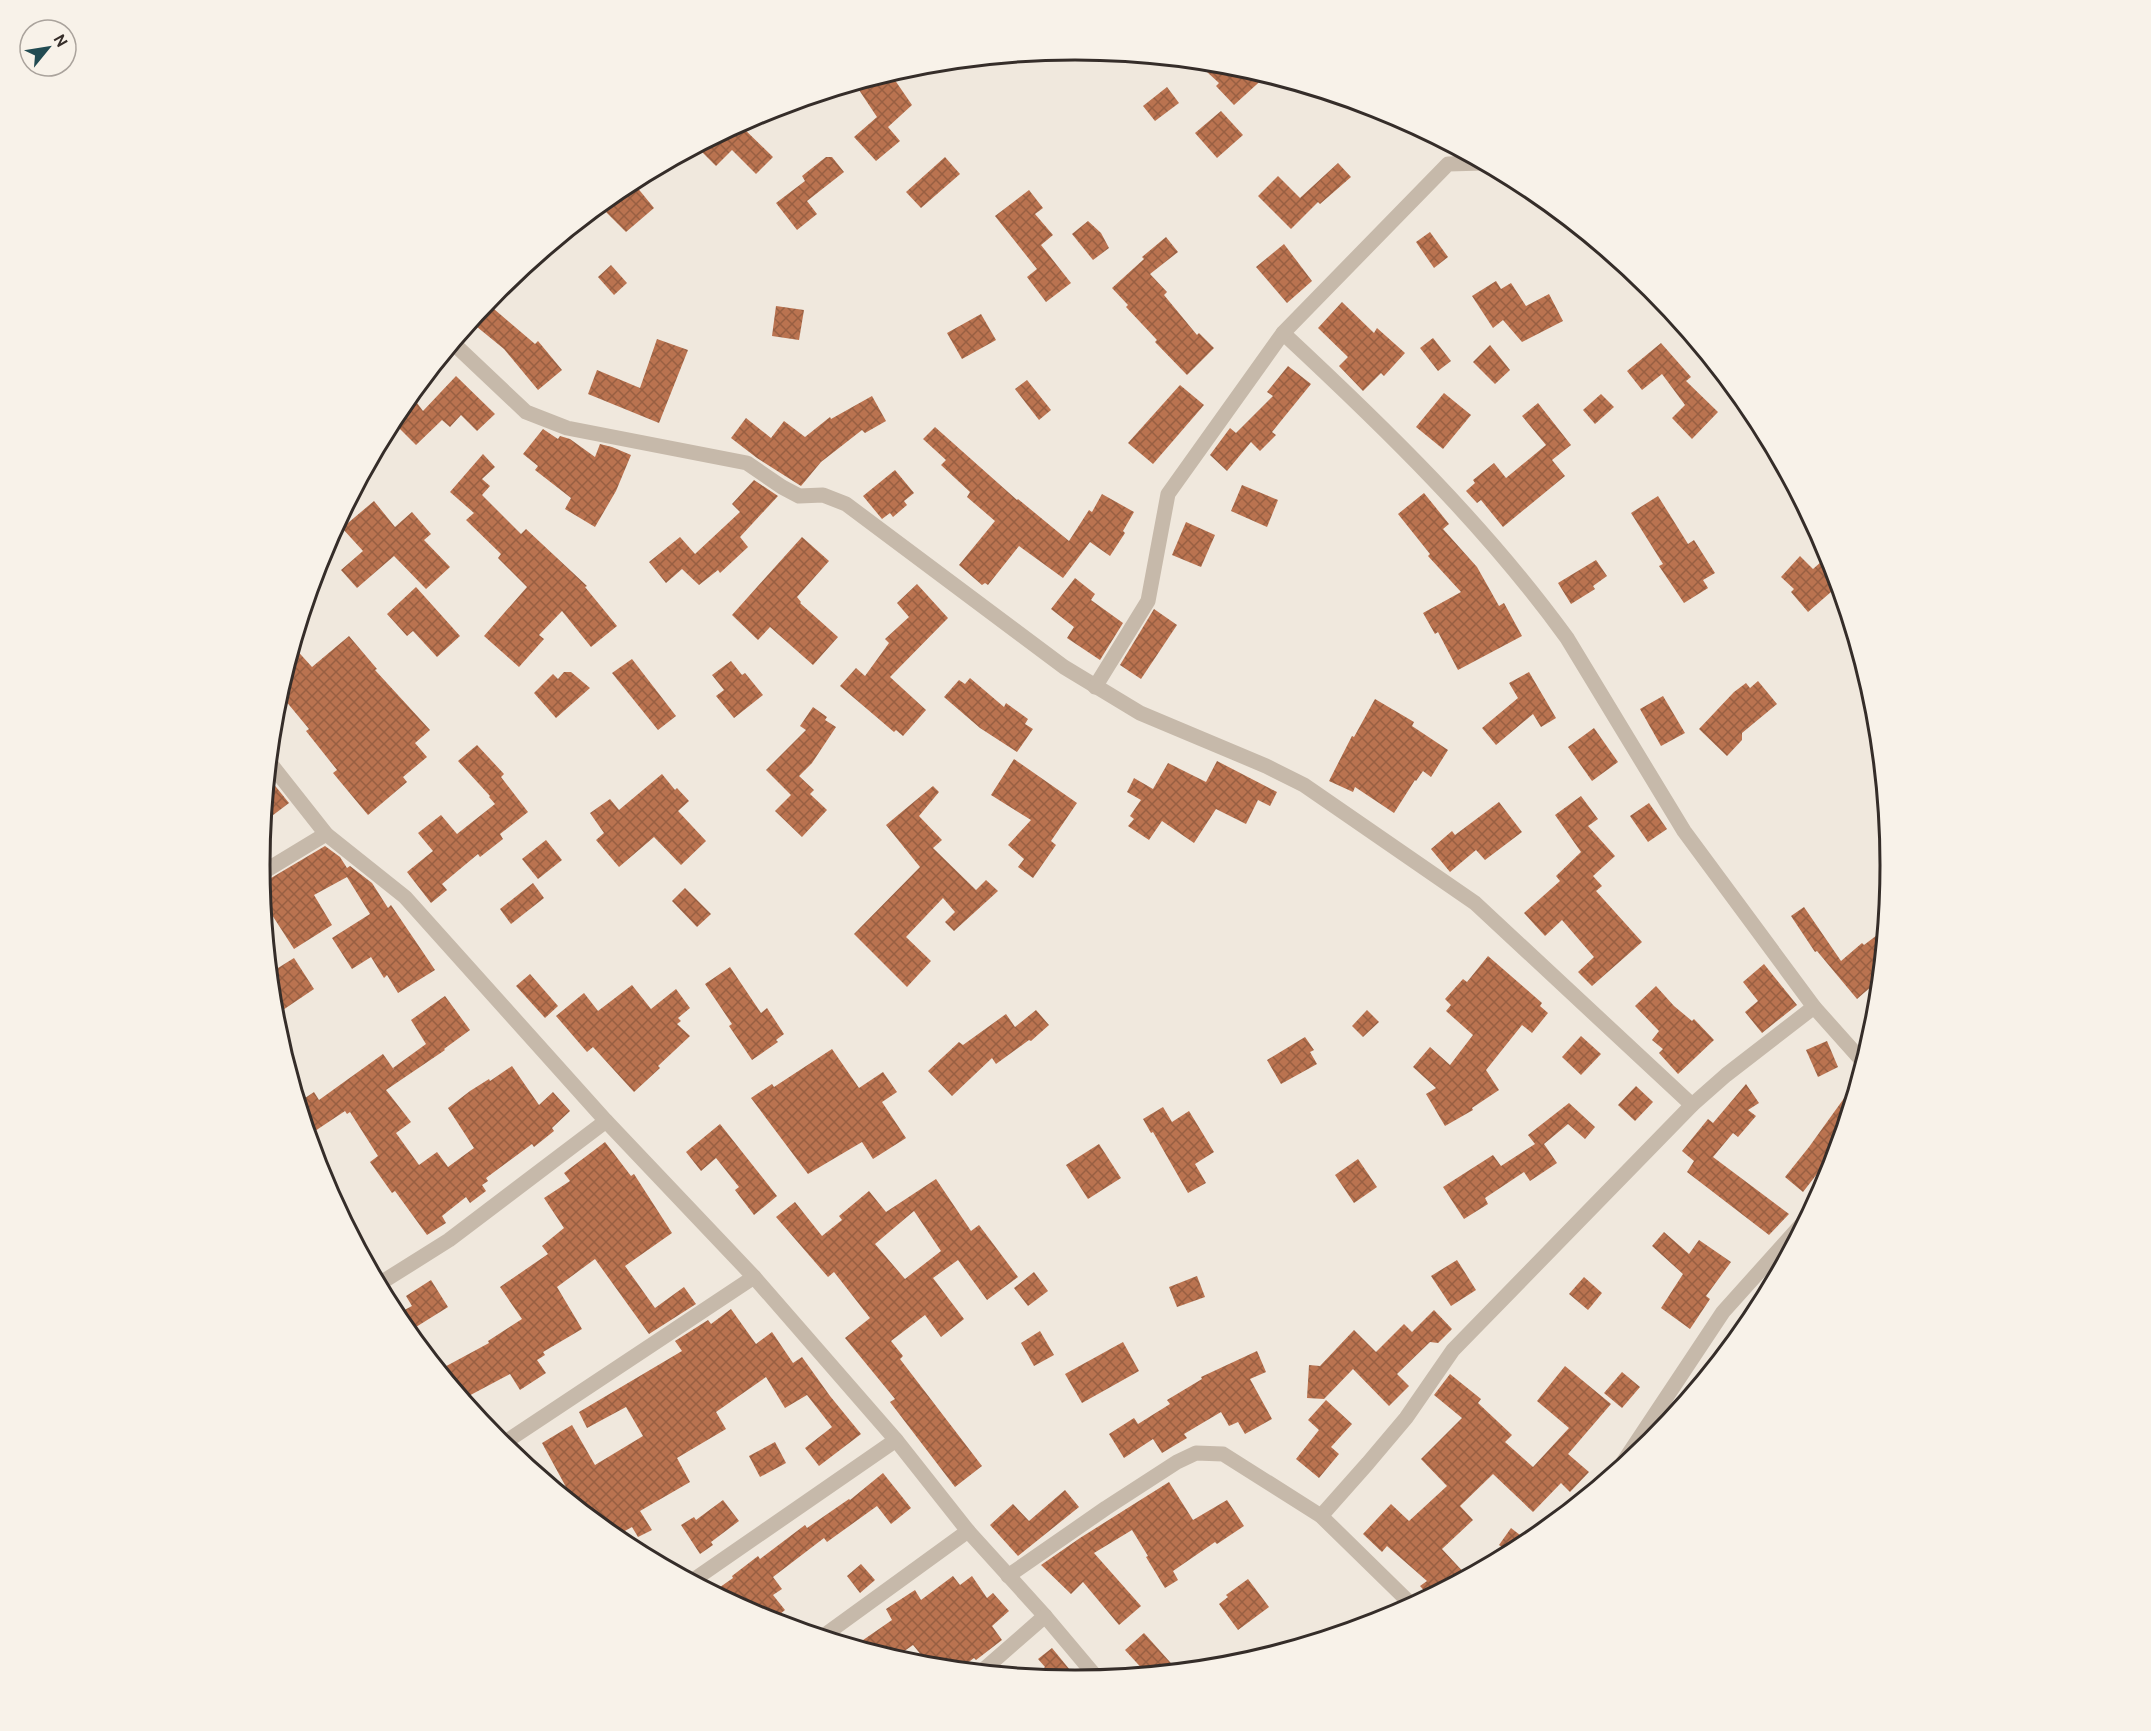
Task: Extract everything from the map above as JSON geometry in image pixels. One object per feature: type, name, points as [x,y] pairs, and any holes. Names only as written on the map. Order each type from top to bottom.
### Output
[{"type":"street","points":[[1095,687],[1148,601],[1168,494],[1283,333],[1448,164],[1470,163]]},
{"type":"street","points":[[1283,333],[1374,417],[1461,509],[1545,609],[1567,638],[1684,831],[1814,1007],[1858,1056]]},
{"type":"street","points":[[458,348],[526,412],[567,428],[747,463],[799,496],[823,495],[846,504],[1054,660],[1095,687],[1140,713],[1266,765],[1304,784],[1475,903],[1692,1105]]},
{"type":"street","points":[[276,771],[326,834],[405,897],[606,1122],[754,1277],[896,1440],[968,1531],[1045,1616],[1086,1671]]},
{"type":"street","points":[[270,867],[326,834]]},
{"type":"street","points":[[1321,1516],[1406,1418],[1453,1350],[1692,1105],[1726,1075],[1814,1007]]},
{"type":"street","points":[[385,1280],[449,1240],[606,1122]]},
{"type":"street","points":[[1635,1445],[1723,1312],[1789,1238]]},
{"type":"street","points":[[510,1439],[754,1277]]},
{"type":"street","points":[[698,1577],[896,1440]]},
{"type":"street","points":[[1008,1576],[1177,1462],[1196,1453],[1223,1454],[1321,1516],[1407,1600]]},
{"type":"street","points":[[829,1632],[968,1531]]},
{"type":"street","points":[[988,1666],[1045,1616]]},
{"type":"building","points":[[1206,71],[1260,81],[1234,105],[1216,86],[1219,83]]},
{"type":"building","points":[[895,80],[912,105],[888,127],[900,141],[876,161],[854,137],[877,117],[859,90]]},
{"type":"building","points":[[1167,87],[1179,103],[1155,121],[1143,106]]},
{"type":"building","points":[[1221,111],[1243,135],[1217,158],[1195,133]]},
{"type":"building","points":[[746,131],[773,157],[756,174],[732,150],[716,166],[702,152]]},
{"type":"building","points":[[826,157],[832,157],[844,172],[807,201],[817,214],[797,230],[776,203],[805,181],[802,176]]},
{"type":"building","points":[[945,157],[960,174],[921,208],[906,192]]},
{"type":"building","points":[[1338,163],[1351,177],[1320,204],[1318,202],[1291,229],[1258,196],[1278,176],[1300,198]]},
{"type":"building","points":[[639,189],[654,208],[626,232],[606,212]]},
{"type":"building","points":[[1029,190],[1043,208],[1035,214],[1053,235],[1041,245],[1071,283],[1046,302],[1027,277],[1037,269],[995,216]]},
{"type":"building","points":[[1088,221],[1101,233],[1109,248],[1093,260],[1072,234]]},
{"type":"building","points":[[1430,232],[1448,257],[1434,268],[1416,242]]},
{"type":"building","points":[[1166,237],[1178,252],[1150,274],[1167,292],[1164,295],[1197,335],[1199,333],[1214,348],[1187,375],[1155,342],[1157,340],[1126,307],[1128,305],[1112,288],[1144,259],[1142,257]]},
{"type":"building","points":[[1284,244],[1312,281],[1287,303],[1256,267]]},
{"type":"building","points":[[611,265],[627,283],[614,295],[598,277]]},
{"type":"building","points":[[1496,281],[1501,289],[1511,283],[1526,306],[1549,294],[1563,321],[1522,342],[1503,320],[1493,328],[1472,296]]},
{"type":"building","points":[[1342,302],[1374,333],[1377,328],[1405,353],[1384,376],[1381,373],[1363,391],[1339,366],[1348,357],[1318,328]]},
{"type":"building","points":[[776,306],[804,310],[799,340],[772,336]]},
{"type":"building","points":[[494,309],[535,344],[538,341],[562,370],[538,390],[504,349],[477,327]]},
{"type":"building","points":[[981,314],[996,340],[962,359],[947,333]]},
{"type":"building","points":[[1433,338],[1451,361],[1438,371],[1420,348]]},
{"type":"building","points":[[657,339],[688,350],[659,423],[588,394],[597,370],[640,388]]},
{"type":"building","points":[[1661,343],[1691,377],[1686,381],[1718,412],[1692,439],[1672,418],[1685,405],[1662,374],[1642,390],[1627,371]]},
{"type":"building","points":[[1490,345],[1510,370],[1495,384],[1473,362]]},
{"type":"building","points":[[1288,366],[1311,384],[1272,432],[1276,435],[1260,451],[1251,442],[1227,471],[1210,455],[1230,428],[1236,433],[1273,396],[1267,392]]},
{"type":"building","points":[[456,376],[495,414],[477,431],[461,415],[450,427],[442,420],[416,445],[399,428],[417,403],[423,411]]},
{"type":"building","points":[[1027,380],[1051,410],[1039,420],[1015,389]]},
{"type":"building","points":[[1180,385],[1204,405],[1153,464],[1128,443]]},
{"type":"building","points":[[1444,393],[1471,415],[1443,449],[1416,427]]},
{"type":"building","points":[[1601,394],[1614,407],[1595,424],[1583,410]]},
{"type":"building","points":[[872,396],[886,421],[865,433],[862,430],[821,462],[801,486],[731,438],[746,418],[771,438],[784,421],[805,437],[830,417],[831,419]]},
{"type":"building","points":[[1538,403],[1571,445],[1552,460],[1565,476],[1503,527],[1481,500],[1477,503],[1466,491],[1475,483],[1473,480],[1494,463],[1506,478],[1546,445],[1522,416]]},
{"type":"building","points":[[935,427],[1017,500],[1069,541],[1089,510],[1092,512],[1102,494],[1134,512],[1123,531],[1125,533],[1110,556],[1090,542],[1063,578],[1019,546],[988,585],[985,583],[982,585],[959,565],[995,521],[967,497],[970,492],[941,465],[946,460],[923,439]]},
{"type":"building","points":[[543,429],[558,439],[560,436],[570,439],[595,457],[600,444],[631,455],[616,491],[595,527],[565,509],[571,498],[535,470],[538,466],[523,454]]},
{"type":"building","points":[[483,454],[495,467],[482,479],[490,486],[482,495],[521,534],[526,529],[587,586],[585,587],[617,626],[591,647],[562,611],[539,635],[544,639],[519,667],[484,636],[527,587],[498,558],[501,554],[466,520],[474,513],[450,492]]},
{"type":"building","points":[[895,470],[914,493],[904,501],[907,505],[893,517],[890,513],[882,519],[863,496]]},
{"type":"building","points":[[754,480],[778,496],[740,537],[748,547],[720,573],[718,570],[699,585],[682,569],[666,583],[649,562],[680,537],[695,554],[740,512],[732,504]]},
{"type":"building","points":[[1242,485],[1278,500],[1267,527],[1231,511]]},
{"type":"building","points":[[1424,493],[1449,524],[1443,529],[1477,567],[1499,606],[1504,603],[1522,636],[1458,670],[1438,632],[1435,634],[1423,613],[1461,592],[1428,556],[1430,554],[1398,514]]},
{"type":"building","points":[[1658,496],[1688,544],[1694,540],[1715,573],[1703,580],[1708,588],[1684,603],[1659,566],[1663,564],[1631,513]]},
{"type":"building","points":[[374,501],[395,527],[412,512],[431,534],[424,540],[450,567],[426,589],[394,556],[357,588],[341,570],[363,551],[344,530],[346,525]]},
{"type":"building","points":[[1186,522],[1215,535],[1201,567],[1172,555]]},
{"type":"building","points":[[802,537],[829,561],[797,597],[800,603],[838,637],[813,665],[770,627],[758,640],[732,615]]},
{"type":"building","points":[[1800,556],[1813,569],[1822,561],[1832,591],[1808,612],[1791,592],[1794,589],[1781,577]]},
{"type":"building","points":[[1596,560],[1607,576],[1593,586],[1595,589],[1571,604],[1558,583]]},
{"type":"building","points":[[1075,578],[1095,594],[1091,600],[1123,623],[1100,660],[1067,638],[1074,627],[1051,609]]},
{"type":"building","points":[[917,584],[948,618],[890,677],[926,710],[903,736],[896,730],[894,732],[840,686],[856,668],[865,676],[889,643],[885,639],[909,617],[897,603]]},
{"type":"building","points":[[416,587],[460,636],[437,657],[413,631],[407,636],[387,614]]},
{"type":"building","points":[[1154,609],[1177,625],[1141,679],[1120,665]]},
{"type":"building","points":[[349,636],[377,669],[375,670],[430,730],[415,743],[427,757],[403,777],[407,782],[368,815],[333,773],[337,770],[306,731],[309,729],[286,702],[299,652],[312,667]]},
{"type":"building","points":[[632,659],[676,716],[658,730],[612,673]]},
{"type":"building","points":[[731,661],[742,675],[745,673],[763,695],[734,718],[716,696],[724,690],[712,675]]},
{"type":"building","points":[[564,672],[571,672],[590,688],[556,718],[534,693],[553,674],[558,679]]},
{"type":"building","points":[[1529,672],[1556,718],[1541,727],[1533,714],[1496,745],[1482,728],[1518,698],[1509,683]]},
{"type":"building","points":[[970,678],[1004,707],[1006,703],[1028,719],[1025,724],[1033,729],[1017,752],[980,728],[944,697],[959,680],[965,684]]},
{"type":"building","points":[[1758,681],[1777,704],[1742,733],[1742,740],[1727,756],[1699,729],[1734,692],[1746,683],[1750,688]]},
{"type":"building","points":[[1663,696],[1685,733],[1661,746],[1640,709]]},
{"type":"building","points":[[1375,699],[1414,722],[1412,726],[1448,750],[1431,777],[1423,771],[1415,780],[1394,813],[1355,787],[1353,792],[1329,781],[1352,736],[1354,737]]},
{"type":"building","points":[[813,707],[827,717],[825,720],[836,727],[812,763],[799,776],[814,790],[810,794],[827,810],[802,837],[775,811],[791,795],[766,770],[806,730],[800,726]]},
{"type":"building","points":[[1594,728],[1618,762],[1592,781],[1568,747]]},
{"type":"building","points":[[477,745],[504,774],[501,777],[528,812],[500,834],[503,839],[480,857],[478,854],[442,884],[447,890],[431,903],[407,872],[433,851],[418,833],[441,815],[457,834],[495,804],[458,761]]},
{"type":"building","points":[[1014,759],[1077,803],[1051,841],[1056,845],[1033,878],[1018,867],[1024,859],[1008,845],[1031,820],[991,795]]},
{"type":"building","points":[[1217,761],[1277,792],[1270,806],[1258,800],[1246,824],[1216,809],[1194,843],[1162,821],[1149,840],[1128,826],[1134,819],[1130,816],[1141,800],[1127,792],[1134,778],[1153,789],[1168,763],[1206,782]]},
{"type":"building","points":[[662,774],[675,790],[677,788],[689,801],[678,811],[706,841],[681,865],[654,837],[619,867],[596,840],[604,833],[590,813],[610,799],[619,810]]},
{"type":"building","points":[[275,785],[289,803],[272,816]]},
{"type":"building","points":[[933,786],[939,792],[919,816],[942,840],[933,848],[976,890],[986,880],[998,891],[954,931],[945,922],[955,912],[943,898],[906,937],[931,961],[907,987],[854,934],[920,867],[886,825]]},
{"type":"building","points":[[1581,796],[1598,819],[1588,826],[1615,856],[1593,876],[1602,886],[1596,891],[1642,942],[1592,986],[1578,972],[1594,957],[1562,920],[1545,936],[1524,913],[1560,881],[1556,876],[1581,852],[1555,815]]},
{"type":"building","points":[[1499,802],[1522,832],[1485,860],[1476,850],[1450,872],[1431,849],[1452,831],[1455,835]]},
{"type":"building","points":[[1649,803],[1667,829],[1648,842],[1630,816]]},
{"type":"building","points":[[546,840],[562,860],[538,879],[522,859]]},
{"type":"building","points":[[325,846],[340,857],[347,868],[350,866],[372,883],[388,908],[391,905],[435,970],[398,993],[387,975],[384,978],[371,957],[352,969],[332,938],[370,914],[347,877],[314,895],[332,925],[294,949],[272,915],[270,878]]},
{"type":"building","points":[[533,883],[544,898],[511,924],[500,909]]},
{"type":"building","points":[[685,888],[711,914],[697,927],[672,901]]},
{"type":"building","points":[[1804,907],[1841,961],[1862,943],[1864,945],[1877,935],[1872,986],[1857,999],[1817,951],[1815,952],[1791,916]]},
{"type":"building","points":[[1488,956],[1542,1003],[1540,1006],[1548,1013],[1532,1033],[1522,1025],[1486,1070],[1499,1090],[1472,1108],[1473,1110],[1445,1126],[1426,1094],[1436,1088],[1413,1067],[1430,1047],[1450,1065],[1473,1035],[1446,1011],[1451,1005],[1445,999],[1463,979],[1467,982]]},
{"type":"building","points":[[294,958],[314,989],[283,1010],[277,969]]},
{"type":"building","points":[[1764,964],[1797,1005],[1762,1033],[1745,1012],[1758,1001],[1743,982]]},
{"type":"building","points":[[730,967],[761,1013],[767,1008],[784,1034],[776,1040],[778,1042],[752,1060],[729,1026],[732,1024],[705,984]]},
{"type":"building","points":[[530,974],[558,1006],[545,1018],[516,986]]},
{"type":"building","points":[[632,985],[651,1009],[676,989],[690,1008],[678,1018],[681,1021],[677,1024],[690,1036],[634,1092],[593,1047],[587,1052],[556,1016],[584,993],[598,1011]]},
{"type":"building","points":[[1656,986],[1674,1006],[1692,1021],[1694,1019],[1714,1040],[1678,1074],[1659,1053],[1663,1049],[1652,1040],[1659,1031],[1635,1006]]},
{"type":"building","points":[[445,996],[470,1030],[386,1090],[411,1122],[396,1133],[419,1165],[437,1152],[448,1167],[474,1148],[448,1108],[470,1091],[512,1066],[539,1105],[553,1092],[570,1111],[552,1128],[554,1131],[534,1147],[532,1144],[486,1178],[488,1181],[482,1185],[486,1191],[470,1203],[466,1197],[442,1216],[446,1223],[427,1235],[395,1191],[392,1193],[370,1162],[378,1156],[350,1112],[347,1114],[345,1111],[315,1131],[305,1098],[314,1092],[319,1100],[383,1054],[397,1074],[393,1068],[426,1044],[411,1020]]},
{"type":"building","points":[[1036,1010],[1049,1025],[1031,1041],[1029,1040],[996,1064],[992,1058],[952,1096],[928,1071],[959,1042],[963,1045],[1006,1014],[1015,1027]]},
{"type":"building","points":[[1367,1010],[1379,1022],[1363,1037],[1352,1026]]},
{"type":"building","points":[[1581,1036],[1601,1054],[1581,1075],[1562,1057]]},
{"type":"building","points":[[1305,1037],[1314,1050],[1310,1052],[1317,1064],[1281,1084],[1267,1060]]},
{"type":"building","points":[[1827,1041],[1838,1067],[1818,1077],[1806,1050]]},
{"type":"building","points":[[832,1049],[859,1088],[883,1072],[897,1092],[882,1102],[906,1138],[873,1159],[862,1142],[808,1174],[751,1098],[772,1084],[774,1087]]},
{"type":"building","points":[[1746,1084],[1759,1103],[1748,1110],[1756,1116],[1738,1137],[1733,1133],[1713,1157],[1789,1214],[1769,1235],[1687,1172],[1694,1161],[1682,1151],[1708,1119],[1713,1123]]},
{"type":"building","points":[[1636,1086],[1653,1102],[1635,1121],[1618,1105]]},
{"type":"building","points":[[1848,1093],[1823,1167],[1803,1192],[1785,1177]]},
{"type":"building","points":[[1569,1103],[1595,1127],[1585,1139],[1568,1124],[1544,1144],[1557,1163],[1530,1181],[1524,1172],[1485,1198],[1488,1204],[1464,1219],[1443,1187],[1493,1155],[1501,1166],[1535,1144],[1528,1135]]},
{"type":"building","points":[[1163,1107],[1172,1122],[1189,1111],[1214,1152],[1195,1164],[1206,1183],[1188,1193],[1143,1119]]},
{"type":"building","points":[[720,1124],[777,1196],[754,1215],[735,1190],[739,1187],[716,1158],[701,1171],[686,1152]]},
{"type":"building","points":[[605,1142],[631,1176],[634,1174],[672,1233],[625,1266],[655,1308],[684,1287],[696,1304],[649,1334],[595,1259],[557,1287],[582,1329],[543,1352],[545,1355],[537,1360],[546,1373],[520,1390],[510,1374],[469,1396],[445,1367],[489,1343],[488,1341],[522,1319],[500,1287],[548,1254],[542,1246],[564,1228],[544,1198],[570,1181],[564,1173]]},
{"type":"building","points":[[1099,1144],[1121,1178],[1088,1199],[1066,1165]]},
{"type":"building","points":[[1358,1159],[1377,1187],[1354,1203],[1335,1175]]},
{"type":"building","points":[[936,1179],[971,1231],[979,1225],[1018,1277],[987,1300],[958,1260],[933,1278],[964,1319],[941,1337],[925,1315],[891,1341],[903,1356],[900,1359],[982,1466],[955,1487],[890,1402],[895,1399],[845,1338],[870,1318],[834,1272],[828,1277],[776,1217],[795,1202],[822,1236],[842,1220],[839,1216],[869,1191],[886,1212]],"holes":[[[914,1211],[941,1251],[905,1279],[875,1244]]]},
{"type":"building","points":[[1664,1232],[1689,1254],[1699,1240],[1731,1262],[1706,1296],[1710,1299],[1690,1329],[1661,1308],[1683,1274],[1652,1246]]},
{"type":"building","points":[[1457,1260],[1476,1290],[1451,1306],[1431,1276]]},
{"type":"building","points":[[1034,1272],[1048,1291],[1028,1306],[1014,1288]]},
{"type":"building","points":[[1197,1276],[1205,1297],[1177,1307],[1169,1287]]},
{"type":"building","points":[[1584,1277],[1602,1293],[1588,1310],[1569,1294]]},
{"type":"building","points":[[431,1280],[448,1307],[416,1327],[404,1310],[412,1306],[406,1296]]},
{"type":"building","points":[[731,1309],[756,1344],[772,1332],[793,1363],[802,1357],[861,1434],[819,1466],[805,1448],[832,1427],[807,1395],[785,1408],[766,1377],[716,1412],[726,1429],[677,1458],[690,1482],[640,1511],[652,1530],[638,1537],[632,1527],[623,1532],[564,1488],[566,1487],[542,1443],[572,1425],[595,1465],[643,1436],[626,1407],[587,1428],[579,1412],[682,1351],[675,1341],[708,1320],[711,1324]]},
{"type":"building","points":[[1434,1310],[1452,1329],[1438,1343],[1430,1342],[1397,1374],[1409,1386],[1389,1406],[1353,1369],[1324,1399],[1307,1398],[1309,1365],[1320,1366],[1354,1330],[1376,1352],[1404,1324],[1412,1332]]},
{"type":"building","points":[[1040,1331],[1054,1355],[1034,1366],[1021,1343]]},
{"type":"building","points":[[1123,1342],[1139,1371],[1082,1403],[1065,1374]]},
{"type":"building","points":[[1257,1351],[1266,1372],[1250,1379],[1272,1419],[1245,1434],[1238,1422],[1229,1426],[1221,1412],[1184,1434],[1187,1438],[1162,1453],[1153,1439],[1124,1458],[1109,1434],[1134,1418],[1138,1424],[1170,1404],[1167,1400],[1202,1379],[1201,1377]]},
{"type":"building","points":[[1565,1366],[1611,1404],[1568,1454],[1589,1472],[1570,1492],[1561,1483],[1533,1512],[1493,1474],[1460,1506],[1473,1520],[1442,1549],[1463,1571],[1425,1591],[1420,1586],[1427,1581],[1387,1546],[1382,1552],[1363,1534],[1391,1504],[1409,1521],[1447,1486],[1421,1459],[1462,1418],[1434,1395],[1450,1374],[1481,1399],[1478,1403],[1512,1435],[1505,1442],[1533,1467],[1569,1428],[1537,1401]]},
{"type":"building","points":[[1622,1372],[1640,1387],[1622,1408],[1604,1393]]},
{"type":"building","points":[[1326,1400],[1352,1424],[1331,1447],[1339,1454],[1319,1478],[1296,1459],[1319,1430],[1308,1420]]},
{"type":"building","points":[[775,1442],[786,1463],[760,1477],[749,1456]]},
{"type":"building","points":[[883,1473],[911,1508],[891,1524],[877,1506],[827,1542],[824,1538],[773,1577],[782,1589],[773,1595],[785,1610],[779,1614],[719,1588],[758,1556],[760,1559],[805,1525],[807,1528],[850,1500]]},
{"type":"building","points":[[1169,1482],[1193,1520],[1227,1500],[1244,1526],[1217,1544],[1215,1542],[1173,1571],[1178,1580],[1165,1588],[1132,1530],[1094,1553],[1141,1606],[1119,1625],[1083,1582],[1071,1594],[1041,1565],[1080,1538]]},
{"type":"building","points":[[1065,1490],[1079,1507],[1018,1556],[990,1525],[1013,1504],[1029,1521]]},
{"type":"building","points":[[723,1500],[739,1521],[711,1542],[713,1545],[700,1554],[681,1525],[694,1517],[696,1520]]},
{"type":"building","points":[[1511,1528],[1521,1536],[1502,1548],[1499,1545]]},
{"type":"building","points":[[861,1564],[875,1580],[860,1593],[847,1576]]},
{"type":"building","points":[[953,1576],[960,1585],[972,1576],[987,1598],[993,1593],[1009,1611],[992,1626],[1002,1640],[976,1660],[974,1658],[967,1663],[923,1657],[913,1645],[902,1652],[860,1642],[892,1620],[886,1609],[915,1590],[921,1600]]},
{"type":"building","points":[[1248,1579],[1269,1607],[1238,1630],[1219,1604],[1228,1597],[1226,1595]]},
{"type":"building","points":[[1144,1633],[1172,1665],[1141,1668],[1125,1650]]},
{"type":"building","points":[[1052,1648],[1071,1671],[1042,1670],[1045,1667],[1038,1659]]}]
